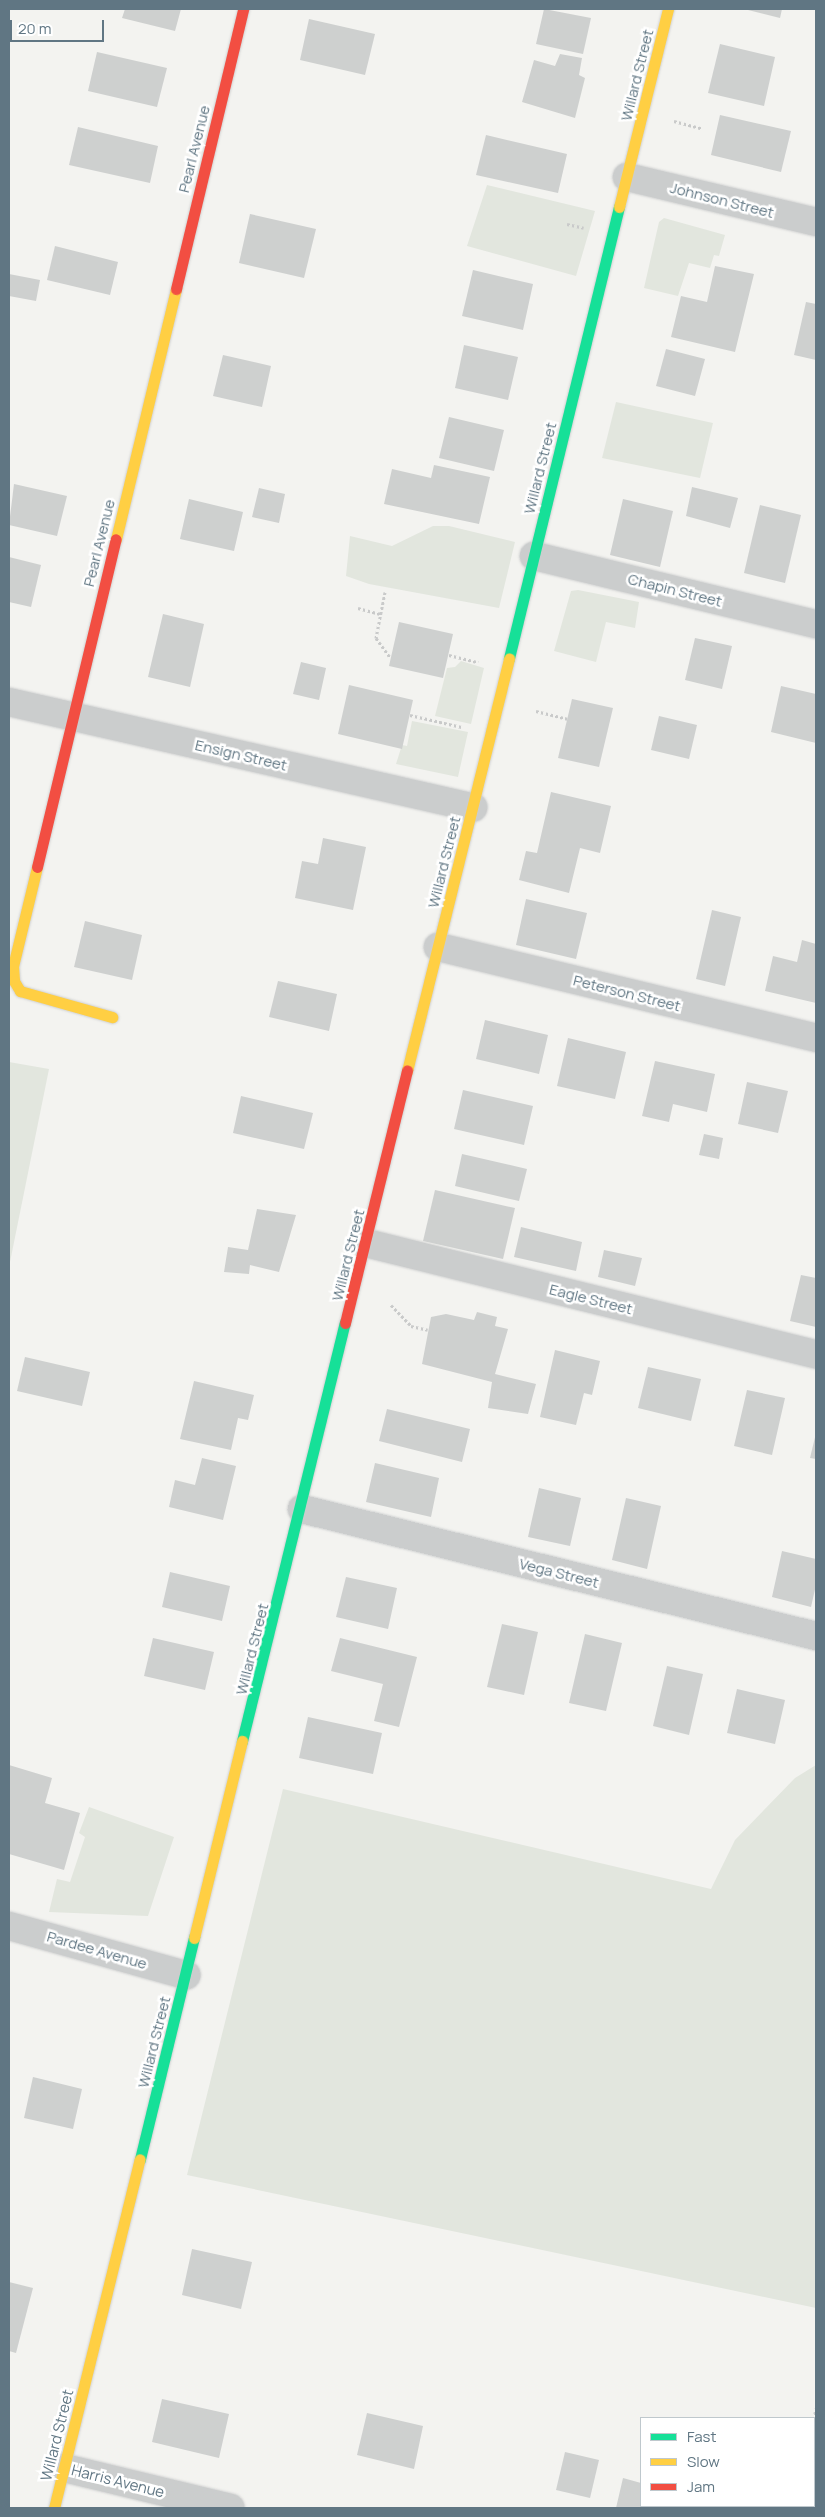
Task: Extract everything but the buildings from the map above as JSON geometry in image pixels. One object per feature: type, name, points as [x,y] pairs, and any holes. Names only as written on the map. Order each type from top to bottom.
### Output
[{"type":"street","name":"Pearl Avenue","points":[[112,1017],[20,990],[14,981],[13,966],[243,9]]},
{"type":"street","name":"Willard Street","points":[[54,2508],[302,1508],[668,9]]},
{"type":"street","name":"Johnson Street","points":[[627,177],[816,222]]},
{"type":"street","name":"Chapin Street","points":[[534,556],[816,624]]},
{"type":"street","name":"Ensign Street","points":[[9,702],[473,807]]},
{"type":"street","name":"Peterson Street","points":[[438,947],[816,1038]]},
{"type":"street","name":"Eagle Street","points":[[366,1243],[816,1354]]},
{"type":"street","name":"Vega Street","points":[[302,1508],[816,1636]]},
{"type":"street","name":"Pardee Avenue","points":[[9,1926],[186,1975]]},
{"type":"street","name":"Harris Avenue","points":[[64,2468],[230,2508]]},
{"type":"path","points":[[674,121],[701,128]]},
{"type":"path","points":[[567,224],[594,230]]},
{"type":"path","points":[[385,592],[376,638],[390,657]]},
{"type":"path","points":[[358,608],[380,614]]},
{"type":"path","points":[[448,655],[480,662]]},
{"type":"path","points":[[536,711],[567,719]]},
{"type":"path","points":[[410,715],[465,727]]},
{"type":"path","points":[[391,1304],[412,1326],[428,1330]]},
{"type":"shaded area","points":[[487,185],[595,211],[576,276],[467,246]]},
{"type":"shaded area","points":[[664,218],[725,235],[719,256],[714,255],[710,268],[689,263],[678,296],[644,288],[659,222]]},
{"type":"shaded area","points":[[616,402],[713,423],[700,478],[602,458]]},
{"type":"shaded area","points":[[433,526],[449,526],[515,542],[499,608],[369,584],[346,576],[350,536],[392,546]]},
{"type":"shaded area","points":[[578,590],[639,602],[635,628],[606,622],[596,662],[554,651],[571,591]]},
{"type":"shaded area","points":[[461,661],[484,668],[471,724],[435,716],[447,668],[455,667]]},
{"type":"shaded area","points":[[412,721],[468,732],[458,777],[396,764],[402,745],[407,746]]},
{"type":"shaded area","points":[[9,1062],[49,1069],[9,1267]]},
{"type":"shaded area","points":[[816,1765],[816,2308],[187,2175],[283,1789],[711,1889],[735,1840],[795,1778]]},
{"type":"shaded area","points":[[89,1807],[174,1837],[148,1916],[49,1912],[57,1879],[70,1882],[85,1837],[79,1833]]},
{"type":"traffic: fast","points":[[509,658],[619,207]]},
{"type":"traffic: fast","points":[[242,1741],[345,1323]]},
{"type":"traffic: fast","points":[[140,2159],[194,1938]]},
{"type":"traffic: slow","points":[[619,207],[668,9]]},
{"type":"traffic: slow","points":[[116,539],[176,289]]},
{"type":"traffic: slow","points":[[407,1071],[509,658]]},
{"type":"traffic: slow","points":[[37,867],[13,966],[14,981],[20,991],[112,1017]]},
{"type":"traffic: slow","points":[[194,1938],[242,1741]]},
{"type":"traffic: slow","points":[[54,2508],[140,2159]]},
{"type":"traffic: jam","points":[[176,289],[243,9]]},
{"type":"traffic: jam","points":[[37,867],[116,539]]},
{"type":"traffic: jam","points":[[345,1323],[407,1071]]}]
